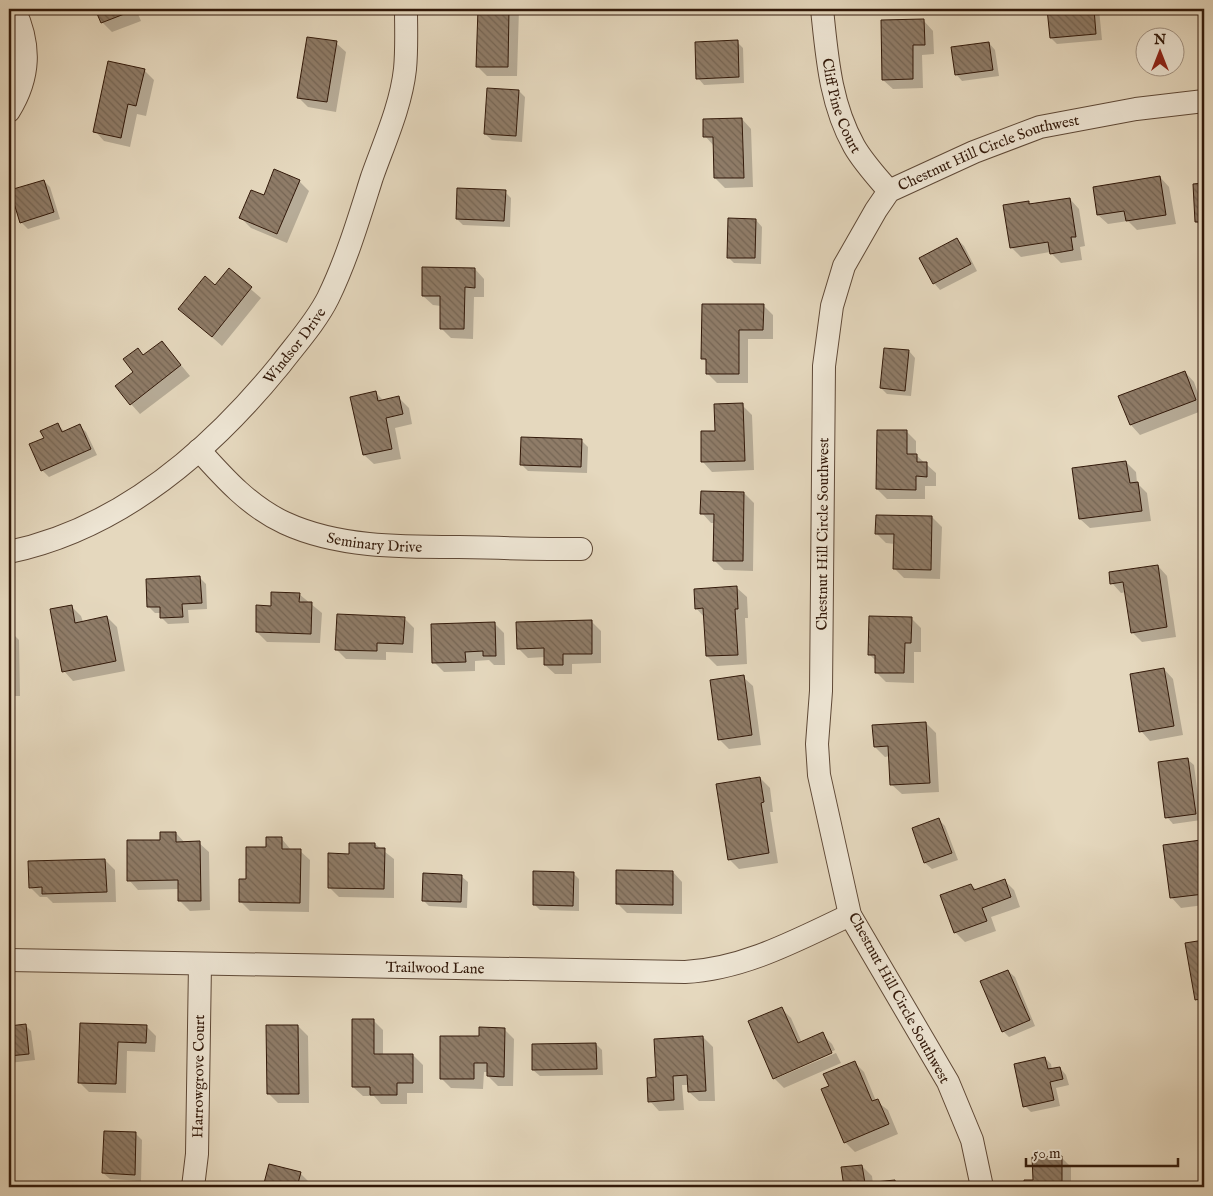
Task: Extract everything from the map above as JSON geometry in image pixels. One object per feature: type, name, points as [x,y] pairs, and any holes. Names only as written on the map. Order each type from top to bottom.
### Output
[{"type":"street","points":[[9,111],[23,84],[27,55],[25,40],[14,9]]},
{"type":"street","name":"Windsor Drive","points":[[9,552],[72,533],[112,514],[152,487],[236,417],[298,343],[327,299],[345,257],[395,110],[405,70],[406,9]]},
{"type":"street","name":"Cliff Pine Court","points":[[822,9],[829,72],[841,121],[855,148],[889,191]]},
{"type":"street","name":"Chestnut Hill Circle Southwest","points":[[982,1187],[972,1140],[948,1082],[850,915],[819,775],[817,744],[821,691],[824,366],[832,306],[844,266],[889,191],[974,152],[1040,128],[1136,108],[1204,101]]},
{"type":"street","name":"Seminary Drive","points":[[198,450],[229,483],[260,507],[285,523],[322,536],[362,543],[409,547],[581,549]]},
{"type":"street","name":"Trailwood Lane","points":[[9,960],[655,972],[707,971],[727,967],[765,954],[850,915]]},
{"type":"street","name":"Harrowgrove Court","points":[[193,1187],[197,1154],[200,964]]},
{"type":"building","points":[[95,9],[131,9],[132,11],[101,23]]},
{"type":"building","points":[[478,9],[509,9],[508,67],[476,67]]},
{"type":"building","points":[[1047,9],[1094,9],[1096,34],[1050,38]]},
{"type":"building","points":[[924,19],[925,45],[913,45],[913,79],[882,80],[881,20]]},
{"type":"building","points":[[307,37],[337,41],[327,102],[297,98]]},
{"type":"building","points":[[738,40],[739,77],[696,79],[695,42]]},
{"type":"building","points":[[989,42],[993,70],[955,75],[951,47]]},
{"type":"building","points":[[108,61],[145,69],[136,106],[128,104],[121,138],[93,132]]},
{"type":"building","points":[[487,88],[519,90],[516,136],[484,134]]},
{"type":"building","points":[[742,118],[744,178],[714,178],[713,137],[703,137],[703,119]]},
{"type":"building","points":[[274,169],[300,180],[277,234],[239,218],[251,190],[264,195]]},
{"type":"building","points":[[1160,176],[1166,215],[1126,221],[1124,211],[1097,215],[1093,187]]},
{"type":"building","points":[[44,180],[54,212],[20,223],[10,190]]},
{"type":"building","points":[[1204,183],[1204,222],[1195,222],[1193,184]]},
{"type":"building","points":[[457,188],[506,190],[504,221],[456,219]]},
{"type":"building","points":[[1070,198],[1076,237],[1071,237],[1073,250],[1050,254],[1048,242],[1010,248],[1003,205],[1029,201],[1029,204]]},
{"type":"building","points":[[728,218],[756,219],[755,258],[727,258]]},
{"type":"building","points":[[957,238],[971,264],[933,284],[919,258]]},
{"type":"building","points":[[422,267],[475,268],[475,288],[465,287],[464,329],[440,329],[440,296],[422,296]]},
{"type":"building","points":[[229,268],[252,287],[212,337],[178,309],[205,276],[215,285]]},
{"type":"building","points":[[702,304],[764,304],[763,330],[739,330],[739,374],[706,374],[706,359],[701,359]]},
{"type":"building","points":[[162,341],[181,365],[130,405],[115,386],[133,372],[123,359],[138,348],[143,355]]},
{"type":"building","points":[[884,348],[909,350],[905,391],[880,388]]},
{"type":"building","points":[[1185,371],[1196,400],[1130,425],[1118,396]]},
{"type":"building","points":[[376,391],[378,401],[399,396],[403,414],[386,418],[392,449],[363,455],[350,397]]},
{"type":"building","points":[[743,403],[745,461],[701,462],[701,431],[715,431],[714,404]]},
{"type":"building","points":[[58,423],[62,432],[80,424],[91,449],[41,471],[29,444],[44,438],[40,431]]},
{"type":"building","points":[[877,430],[907,430],[907,454],[917,454],[917,462],[927,462],[927,477],[916,476],[916,490],[876,489]]},
{"type":"building","points":[[521,437],[582,439],[581,467],[520,465]]},
{"type":"building","points":[[1126,461],[1130,483],[1138,482],[1142,511],[1079,519],[1072,468]]},
{"type":"building","points":[[701,491],[744,492],[743,561],[713,561],[714,514],[700,514]]},
{"type":"building","points":[[876,515],[932,516],[931,570],[893,569],[894,534],[875,534]]},
{"type":"building","points":[[1158,565],[1167,627],[1131,633],[1123,582],[1110,584],[1109,572]]},
{"type":"building","points":[[200,576],[202,603],[182,604],[183,617],[160,618],[160,607],[147,607],[146,579]]},
{"type":"building","points":[[737,586],[738,609],[735,609],[738,655],[706,656],[703,608],[695,609],[694,589]]},
{"type":"building","points":[[271,592],[300,593],[299,602],[312,602],[311,634],[256,632],[256,605],[271,606]]},
{"type":"building","points":[[72,605],[75,623],[107,616],[116,661],[62,672],[50,609]]},
{"type":"building","points":[[337,614],[405,617],[403,644],[377,643],[377,651],[335,650]]},
{"type":"building","points":[[869,616],[912,617],[911,643],[905,643],[904,673],[875,673],[875,655],[868,655]]},
{"type":"building","points":[[592,620],[592,654],[563,654],[563,665],[544,665],[544,648],[517,649],[516,622]]},
{"type":"building","points":[[495,622],[496,656],[483,656],[483,651],[465,652],[466,662],[432,663],[431,624]]},
{"type":"building","points":[[10,629],[11,686],[9,686]]},
{"type":"building","points":[[1164,668],[1174,726],[1139,732],[1130,674]]},
{"type":"building","points":[[744,675],[752,735],[718,740],[710,680]]},
{"type":"building","points":[[926,722],[930,783],[890,785],[888,746],[874,747],[872,725]]},
{"type":"building","points":[[1188,758],[1196,814],[1165,818],[1158,762]]},
{"type":"building","points":[[760,777],[764,802],[761,803],[769,853],[728,860],[716,784]]},
{"type":"building","points":[[939,818],[952,853],[924,863],[912,828]]},
{"type":"building","points":[[160,832],[176,832],[176,842],[200,841],[201,901],[178,901],[178,880],[127,881],[127,840],[160,840]]},
{"type":"building","points":[[266,837],[282,837],[282,849],[301,849],[300,903],[239,902],[239,879],[246,879],[246,847],[266,847]]},
{"type":"building","points":[[1201,840],[1204,894],[1170,898],[1163,845]]},
{"type":"building","points":[[349,843],[375,843],[375,848],[385,848],[384,889],[328,888],[328,853],[349,854]]},
{"type":"building","points":[[105,859],[107,892],[42,894],[42,887],[29,888],[28,861]]},
{"type":"building","points":[[616,870],[673,871],[673,905],[616,904]]},
{"type":"building","points":[[533,871],[574,872],[573,906],[533,905]]},
{"type":"building","points":[[423,873],[462,875],[461,902],[422,901]]},
{"type":"building","points":[[1005,879],[1011,897],[982,908],[987,921],[954,933],[940,895],[971,884],[974,890]]},
{"type":"building","points":[[1204,940],[1204,998],[1195,1000],[1185,943]]},
{"type":"building","points":[[1008,970],[1030,1020],[1002,1032],[980,981]]},
{"type":"building","points":[[782,1007],[798,1043],[823,1032],[832,1053],[773,1079],[748,1021]]},
{"type":"building","points":[[352,1019],[374,1019],[374,1054],[413,1054],[413,1083],[397,1083],[397,1095],[370,1095],[370,1087],[352,1087]]},
{"type":"building","points":[[80,1023],[147,1025],[146,1043],[118,1042],[116,1084],[78,1083]]},
{"type":"building","points":[[26,1024],[29,1054],[9,1056],[9,1026]]},
{"type":"building","points":[[266,1025],[298,1025],[299,1094],[267,1094]]},
{"type":"building","points":[[479,1027],[505,1028],[504,1077],[487,1076],[487,1063],[474,1063],[474,1079],[440,1079],[440,1036],[479,1036]]},
{"type":"building","points":[[703,1036],[706,1091],[688,1092],[687,1075],[673,1076],[674,1100],[648,1102],[647,1078],[656,1077],[654,1039]]},
{"type":"building","points":[[596,1043],[597,1069],[532,1070],[532,1044]]},
{"type":"building","points":[[1045,1057],[1048,1069],[1060,1067],[1063,1079],[1050,1082],[1054,1100],[1023,1107],[1014,1064]]},
{"type":"building","points":[[855,1061],[872,1101],[878,1099],[889,1124],[844,1143],[821,1089],[829,1086],[823,1074]]},
{"type":"building","points":[[104,1131],[136,1132],[135,1175],[102,1173]]},
{"type":"building","points":[[1062,1156],[1062,1187],[1024,1187],[1024,1180],[1033,1180],[1032,1157]]},
{"type":"building","points":[[269,1164],[301,1172],[297,1187],[263,1187]]},
{"type":"building","points":[[862,1165],[865,1183],[895,1180],[896,1187],[844,1187],[841,1167]]}]
